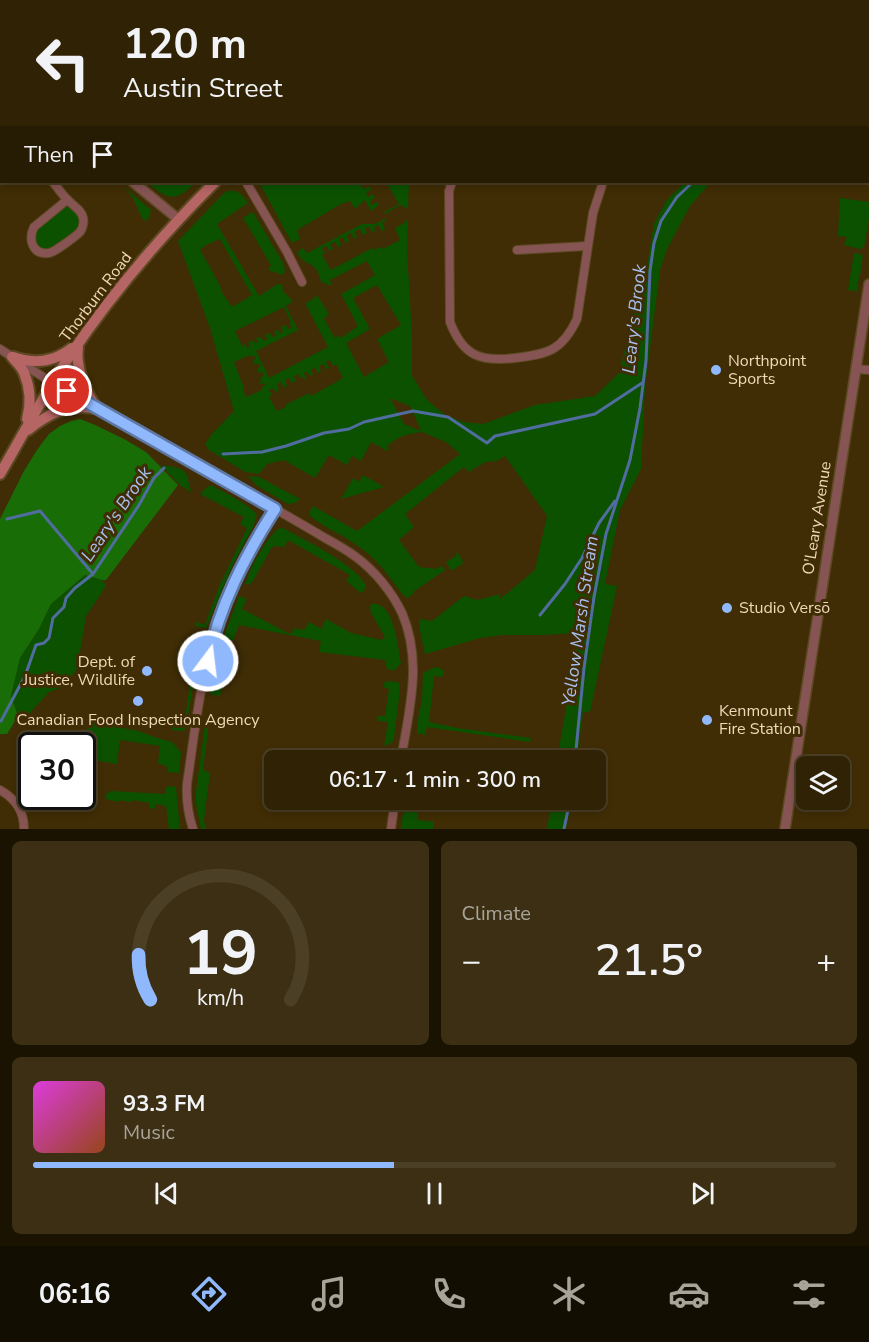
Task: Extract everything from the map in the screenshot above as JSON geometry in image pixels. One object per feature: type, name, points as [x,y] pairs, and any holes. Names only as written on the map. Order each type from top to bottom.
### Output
[{"type":"main road","name":"Thorburn Road","points":[[0,474],[53,383],[122,284],[178,219],[214,183]]},
{"type":"main road","points":[[12,357],[27,361],[45,360],[63,355],[79,343]]},
{"type":"main road","points":[[79,343],[77,357],[81,373],[96,408]]},
{"type":"main road","points":[[12,357],[24,371],[29,390],[30,408],[24,434]]},
{"type":"main road","points":[[24,434],[42,419],[62,410],[80,406],[96,408]]},
{"type":"street","points":[[54,183],[67,200],[80,211],[83,226],[80,232],[52,253],[39,251],[31,240],[34,227],[67,200]]},
{"type":"street","points":[[134,183],[178,219]]},
{"type":"street","points":[[247,183],[302,282]]},
{"type":"street","points":[[452,183],[449,191],[450,322],[454,334],[462,345],[484,358],[497,360],[539,355],[553,350],[571,330],[577,319],[592,213],[603,183]]},
{"type":"street","points":[[517,250],[587,246]]},
{"type":"street","name":"O'Leary Avenue","points":[[785,829],[869,284]]},
{"type":"street","points":[[0,349],[53,383],[356,556],[384,585],[401,611],[410,640],[413,664],[412,692],[403,750]]},
{"type":"street","points":[[856,369],[869,370]]},
{"type":"street","points":[[193,829],[188,814],[187,784],[201,694],[212,642],[239,572],[275,509]]},
{"type":"street","points":[[0,790],[17,803],[22,814],[24,829]]},
{"type":"street","points":[[391,829],[394,810]]},
{"type":"green space","points":[[147,183],[195,183],[176,196],[171,197]]},
{"type":"green space","points":[[260,183],[365,183],[361,186],[364,189],[369,186],[371,190],[366,193],[368,197],[373,194],[375,198],[370,201],[372,205],[377,202],[379,205],[371,211],[365,200],[355,209],[350,201],[341,204],[297,230],[300,239],[292,243]]},
{"type":"green space","points":[[387,183],[409,183],[408,209],[400,205],[385,214],[384,212],[399,204]]},
{"type":"green space","points":[[684,183],[712,183],[709,184],[690,206],[667,249],[660,270],[645,387],[641,469],[620,510],[605,584],[617,586],[590,712],[583,712],[578,750],[559,750],[579,633],[503,635],[480,638],[425,654],[420,631],[419,619],[432,621],[464,596],[477,600],[501,594],[499,600],[535,570],[547,516],[505,456],[497,461],[485,462],[469,472],[464,467],[405,514],[414,527],[399,540],[419,567],[436,569],[442,566],[445,570],[408,598],[403,595],[374,559],[349,540],[316,521],[310,516],[310,511],[313,506],[357,531],[460,454],[446,442],[422,432],[399,438],[387,446],[389,448],[387,451],[371,442],[361,461],[352,456],[347,465],[329,455],[315,478],[284,460],[267,464],[259,474],[245,472],[209,450],[205,444],[234,411],[210,328],[178,241],[225,192],[239,193],[248,203],[217,224],[259,296],[278,284],[282,284],[283,291],[293,301],[286,306],[298,330],[256,351],[269,378],[328,347],[305,303],[317,295],[329,314],[324,319],[335,338],[339,335],[341,338],[358,326],[341,294],[375,275],[367,261],[330,280],[332,285],[329,285],[321,282],[317,270],[303,260],[297,252],[303,248],[307,253],[362,224],[375,224],[385,219],[386,221],[382,223],[385,229],[382,231],[378,225],[372,232],[369,227],[365,228],[367,233],[363,235],[360,229],[354,232],[357,237],[354,239],[351,233],[347,235],[349,241],[346,243],[343,237],[339,239],[341,245],[338,247],[335,242],[330,244],[333,249],[330,251],[327,246],[322,248],[325,254],[322,255],[331,270],[372,248],[374,250],[381,247],[383,249],[400,240],[395,228],[408,218],[407,250],[412,376],[427,400],[444,414],[463,422],[483,424],[535,405],[595,396],[620,372],[646,271],[654,224],[666,201]],"holes":[[[220,239],[252,295],[232,307],[200,250]],[[377,285],[401,325],[377,339],[389,362],[364,377],[346,343],[370,329],[353,298]],[[284,307],[292,328],[288,329],[286,325],[281,327],[283,332],[274,331],[276,336],[272,337],[270,333],[265,335],[267,339],[264,341],[258,337],[256,338],[258,342],[255,343],[253,340],[248,343],[250,347],[247,348],[245,344],[242,346],[235,331]],[[250,355],[255,356],[253,361],[255,365],[258,363],[260,366],[257,369],[264,375],[260,378],[259,383],[265,385],[261,388],[262,390],[246,397],[234,362]],[[330,360],[333,366],[336,364],[343,378],[277,411],[269,397],[272,395],[269,390],[273,388],[276,393],[278,392],[277,384],[281,382],[284,388],[287,386],[285,380],[289,378],[292,383],[296,381],[294,376],[298,374],[305,380],[304,373],[313,375],[311,370],[315,367],[318,373],[321,371],[319,366],[323,364],[326,369],[329,368],[326,362]],[[390,398],[410,406],[421,431],[404,424]]]},
{"type":"green space","points":[[124,187],[151,210],[149,218],[145,221],[133,198]]},
{"type":"green space","points":[[840,198],[869,202],[869,219],[864,247],[860,249],[844,245],[847,237],[838,236]]},
{"type":"green space","points":[[67,200],[73,205],[83,226],[52,253],[39,251],[32,232]]},
{"type":"green space","points":[[253,212],[283,263],[285,270],[283,275],[268,270],[271,265],[243,218]]},
{"type":"green space","points":[[854,253],[863,255],[857,291],[848,290]]},
{"type":"green space","points":[[80,419],[146,452],[178,485],[106,580],[85,575],[51,604],[39,629],[20,658],[11,696],[18,716],[7,734],[0,734],[0,519],[24,471],[49,434],[60,426]]},
{"type":"green space","points":[[161,465],[184,471],[192,493],[180,485]]},
{"type":"green space","points":[[363,475],[384,487],[341,499],[353,478],[359,482]]},
{"type":"green space","points":[[248,476],[259,477],[300,499],[288,504],[256,485]]},
{"type":"green space","points":[[208,486],[213,486],[236,499],[257,515],[232,566],[206,628],[195,626],[196,622],[205,625],[220,584],[247,528],[240,524],[244,517],[200,494]]},
{"type":"green space","points":[[280,528],[342,562],[361,578],[366,586],[364,591],[361,593],[346,581],[350,575],[288,540],[284,547],[272,547],[253,581],[249,585],[246,584],[259,553],[270,537]]},
{"type":"green space","points":[[457,551],[463,562],[451,570],[446,562],[456,556]]},
{"type":"green space","points":[[85,575],[102,580],[106,586],[86,616],[77,669],[63,687],[49,692],[28,715],[18,716],[11,696],[20,658],[39,629],[51,604]]},
{"type":"green space","points":[[239,596],[245,598],[246,601],[242,609],[290,634],[295,628],[304,630],[309,622],[321,629],[326,619],[351,633],[381,640],[385,637],[370,607],[371,604],[379,604],[390,616],[394,626],[401,663],[395,670],[390,670],[387,669],[385,660],[319,652],[321,641],[239,625],[233,640],[228,641],[224,636]]},
{"type":"green space","points":[[190,644],[196,647],[199,653],[186,726],[181,731],[172,730],[173,725],[184,726],[196,656],[187,652]]},
{"type":"green space","points":[[221,653],[226,655],[228,661],[220,696],[210,693],[218,655]]},
{"type":"green space","points":[[438,667],[443,670],[444,674],[442,677],[434,676],[429,722],[531,738],[530,742],[427,727],[425,735],[417,733],[423,673]]},
{"type":"green space","points":[[387,681],[398,682],[400,689],[394,739],[384,746],[388,722],[377,721],[378,716],[385,716],[389,689],[383,687]]},
{"type":"green space","points":[[208,715],[210,715],[203,770],[210,773],[204,820],[206,829],[201,829],[196,792]]},
{"type":"green space","points":[[88,722],[139,731],[172,742],[181,752],[179,773],[168,772],[168,767],[158,763],[160,746],[120,740],[117,764],[96,760],[96,732],[87,732]]},
{"type":"green space","points":[[174,786],[180,829],[169,829],[166,806],[155,804],[155,809],[150,808],[150,803],[105,799],[106,794],[111,791],[165,794],[166,787]]},
{"type":"green space","points":[[416,810],[418,820],[434,822],[433,829],[401,829],[404,812]]},
{"type":"green space","points":[[550,810],[570,810],[566,829],[547,829]]},
{"type":"waterway","name":"Yellow Marsh Stream","points":[[576,750],[594,597],[606,534],[630,460],[640,408],[646,361],[650,271],[654,243],[661,221],[677,197],[692,183]]},
{"type":"waterway","name":"Leary's Brook","points":[[223,454],[262,452],[324,433],[349,429],[364,422],[413,411],[448,417],[487,443],[495,436],[595,414],[642,383]]},
{"type":"waterway","name":"Leary's Brook","points":[[0,721],[25,676],[36,645],[44,643],[49,638],[53,618],[64,607],[66,598],[75,588],[93,574],[139,505],[154,478],[164,468]]},
{"type":"waterway","points":[[540,615],[565,584],[582,558],[599,523],[615,501]]},
{"type":"waterway","points":[[7,519],[40,511],[93,574]]},
{"type":"waterway","name":"Yellow Marsh Stream","points":[[564,829],[568,810]]},
{"type":"place","name":"Northpoint Sports","points":[[716,370]]},
{"type":"place","name":"Studio Versō","points":[[727,608]]},
{"type":"place","name":"Dept. of Justice, Wildlife","points":[[147,671]]},
{"type":"place","name":"Canadian Food Inspection Agency","points":[[138,701]]},
{"type":"place","name":"Kenmount Fire Station","points":[[707,720]]},
{"type":"route","points":[[67,391],[275,509],[239,572],[212,642],[208,661]]}]
